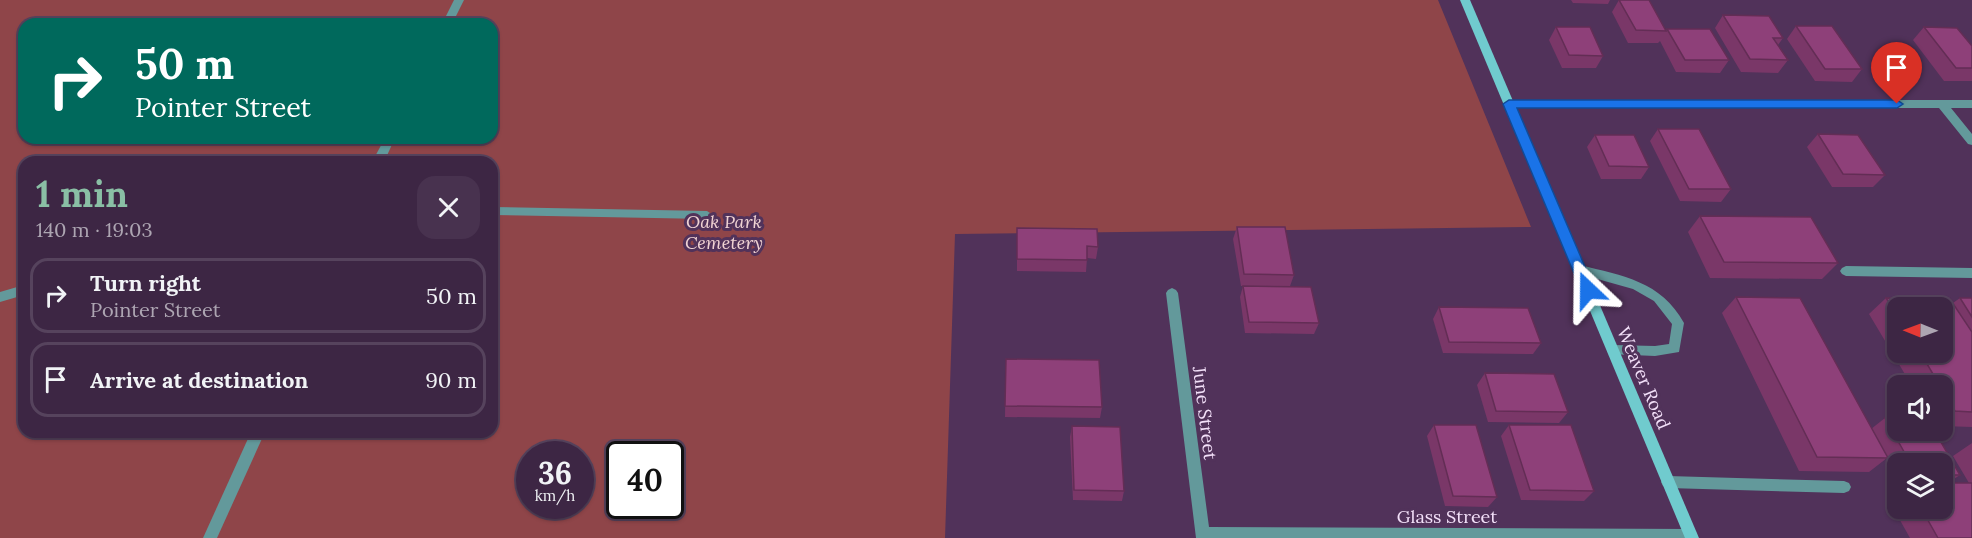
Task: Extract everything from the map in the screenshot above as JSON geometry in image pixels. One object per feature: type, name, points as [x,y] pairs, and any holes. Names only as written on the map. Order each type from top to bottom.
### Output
[{"type":"street","points":[[450,18],[459,0]]},
{"type":"street","name":"Weaver Road","points":[[1465,0],[1692,537]]},
{"type":"street","points":[[1509,104],[1972,104]]},
{"type":"street","points":[[1942,104],[1972,141]]},
{"type":"street","points":[[498,211],[707,215]]},
{"type":"street","points":[[1580,270],[1637,285],[1658,298],[1678,323],[1676,348],[1655,351],[1613,350]]},
{"type":"street","points":[[1846,272],[1972,273]]},
{"type":"street","points":[[0,297],[18,292]]},
{"type":"street","name":"June Street","points":[[1172,293],[1203,536]]},
{"type":"street","points":[[210,538],[255,438]]},
{"type":"street","points":[[1668,482],[1844,487]]},
{"type":"street","name":"Glass Street","points":[[1203,536],[1692,537]]},
{"type":"green space","name":"Oak Park Cemetery","points":[[0,0],[1438,0],[1531,227],[955,234],[945,538],[0,538]]},
{"type":"building","points":[[1619,0],[1649,0],[1666,31],[1636,30]]},
{"type":"building","points":[[1723,15],[1769,16],[1783,38],[1773,38],[1788,60],[1750,59]]},
{"type":"building","points":[[1796,26],[1832,26],[1862,69],[1825,69]]},
{"type":"building","points":[[1556,27],[1590,27],[1603,56],[1569,55]]},
{"type":"building","points":[[1924,27],[1957,28],[1972,46],[1972,68],[1956,68]]},
{"type":"building","points":[[1667,29],[1710,29],[1729,60],[1685,60]]},
{"type":"building","points":[[1658,129],[1699,129],[1731,189],[1689,189]]},
{"type":"building","points":[[1818,134],[1858,135],[1885,175],[1843,174]]},
{"type":"building","points":[[1595,135],[1634,135],[1649,167],[1609,166]]},
{"type":"building","points":[[1700,216],[1811,217],[1838,263],[1724,262]]},
{"type":"building","points":[[1237,227],[1285,227],[1294,275],[1244,274]]},
{"type":"building","points":[[1017,228],[1097,229],[1098,247],[1087,246],[1087,260],[1017,259]]},
{"type":"building","points":[[1243,286],[1311,287],[1319,323],[1249,322]]},
{"type":"building","points":[[1736,297],[1800,298],[1887,458],[1817,457]]},
{"type":"building","points":[[1960,298],[1972,298],[1972,317]]},
{"type":"building","points":[[1953,304],[1972,332],[1972,412],[1955,411],[1953,408],[1953,375],[1934,375],[1926,363],[1953,363]]},
{"type":"building","points":[[1439,307],[1528,308],[1541,343],[1449,342]]},
{"type":"building","points":[[1006,359],[1099,360],[1102,407],[1005,406]]},
{"type":"building","points":[[1485,373],[1554,374],[1568,412],[1496,411]]},
{"type":"building","points":[[1434,425],[1476,425],[1497,497],[1453,496]]},
{"type":"building","points":[[1509,425],[1571,425],[1594,491],[1530,490]]},
{"type":"building","points":[[1072,426],[1120,427],[1124,491],[1074,490]]},
{"type":"building","points":[[1898,441],[1940,441],[1947,453],[1905,453]]},
{"type":"building","points":[[1953,463],[1960,475],[1953,475]]},
{"type":"building","points":[[1953,483],[1972,483],[1972,538],[1938,538],[1927,519],[1953,519]]},
{"type":"route","points":[[1588,290],[1509,104],[1897,104]]}]
